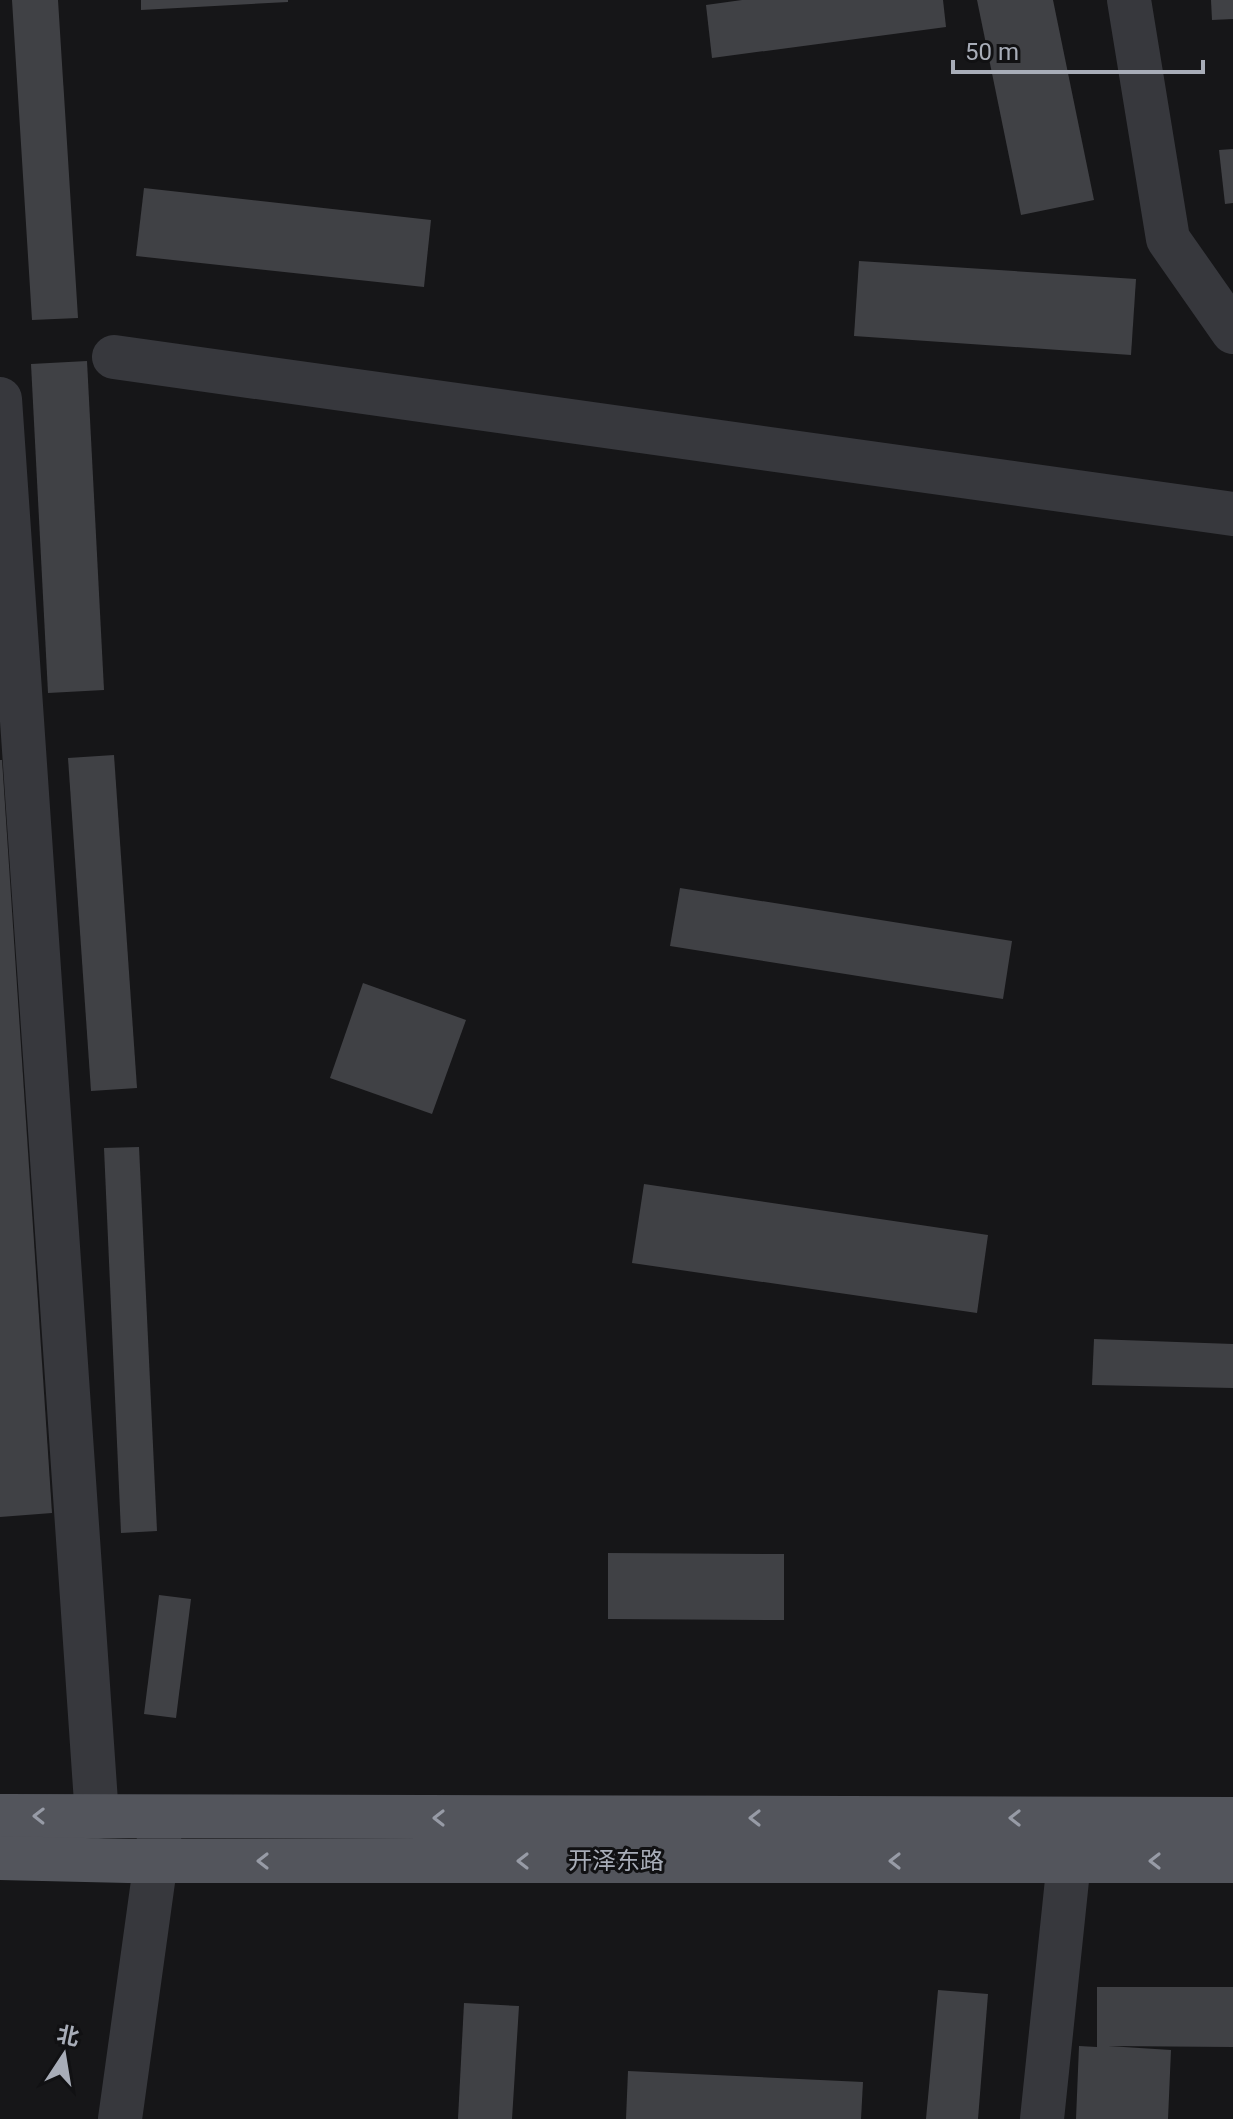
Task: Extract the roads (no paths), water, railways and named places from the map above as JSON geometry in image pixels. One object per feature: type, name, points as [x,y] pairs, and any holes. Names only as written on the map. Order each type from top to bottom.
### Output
[{"type":"main road","name":"开泽东路","points":[[0,1816],[1233,1819]]},
{"type":"main road","name":"开泽东路","points":[[0,1858],[155,1861],[1233,1861]]},
{"type":"street","points":[[1129,0],[1168,239],[1233,332]]},
{"type":"street","points":[[114,357],[1233,514]]},
{"type":"street","points":[[0,399],[97,1817]]},
{"type":"street","points":[[120,2119],[162,1817]]},
{"type":"street","points":[[1042,2119],[1069,1861],[1069,1818]]}]
